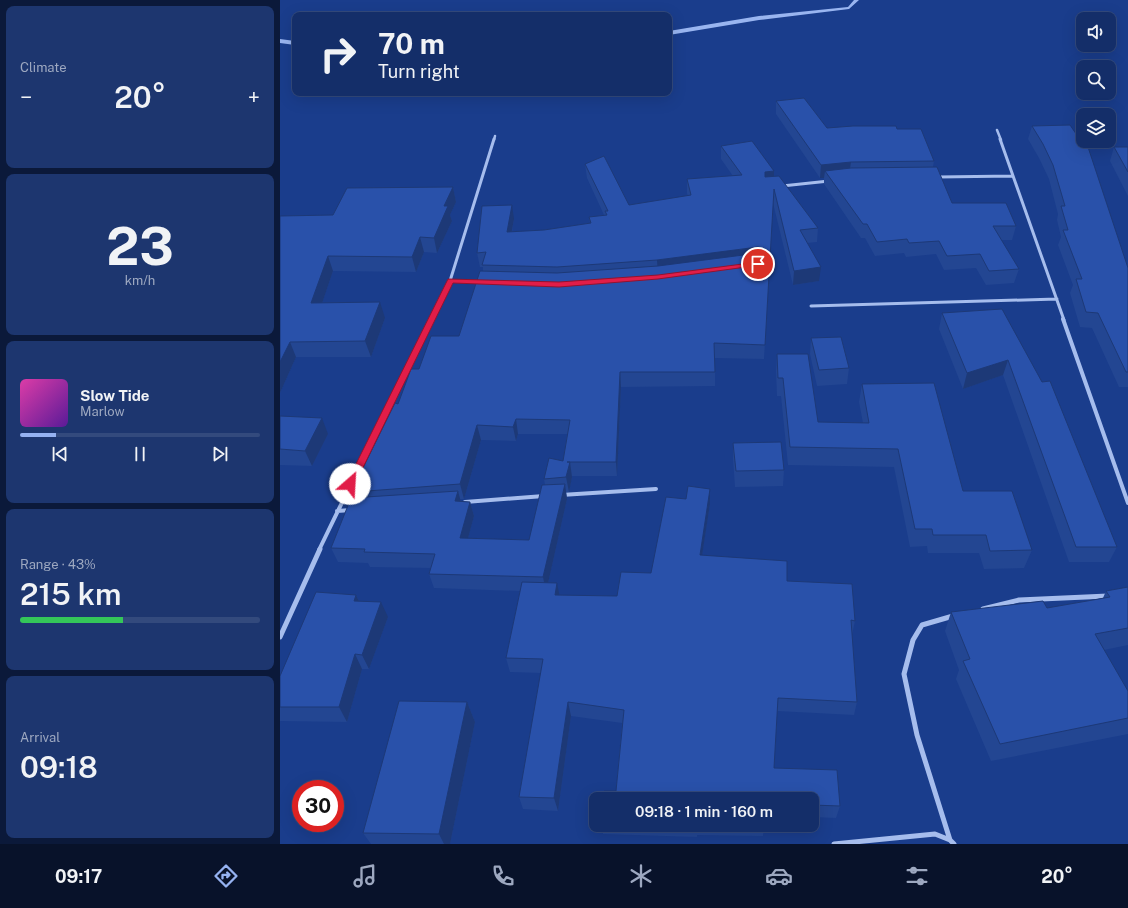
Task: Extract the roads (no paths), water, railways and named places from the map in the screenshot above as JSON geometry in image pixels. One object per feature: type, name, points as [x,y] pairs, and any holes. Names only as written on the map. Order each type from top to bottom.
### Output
[{"type":"street","points":[[997,130],[1128,503]]},
{"type":"street","points":[[280,636],[337,511],[450,281],[495,136]]},
{"type":"street","points":[[935,177],[1013,176]]},
{"type":"street","points":[[774,187],[834,180]]},
{"type":"street","points":[[450,281],[489,282]]},
{"type":"street","points":[[811,306],[1057,299]]},
{"type":"street","points":[[558,495],[656,489]]},
{"type":"street","points":[[457,503],[550,496]]},
{"type":"street","points":[[337,511],[357,510]]},
{"type":"street","points":[[975,610],[1019,600],[1112,595]]},
{"type":"street","points":[[952,842],[917,735],[904,674],[913,640],[922,625],[960,614]]},
{"type":"street","points":[[834,844],[935,834],[952,842]]},
{"type":"waterway","points":[[672,32],[759,18],[849,8],[857,0]]},
{"type":"waterway","points":[[280,41],[292,43]]}]
